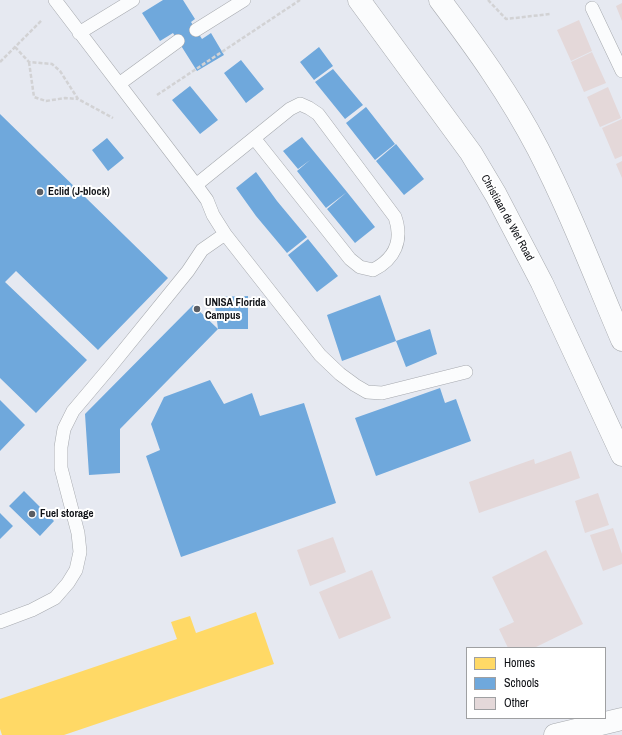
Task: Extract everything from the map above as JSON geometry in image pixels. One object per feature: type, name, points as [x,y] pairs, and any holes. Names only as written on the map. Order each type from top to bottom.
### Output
[{"type":"main road","name":"Christiaan de Wet Road","points":[[359,0],[467,147],[492,189],[542,283],[622,455]]},
{"type":"main road","points":[[440,0],[483,57],[506,93],[538,149],[560,196],[622,340]]},
{"type":"main road","points":[[554,735],[622,720]]},
{"type":"lane","points":[[55,0],[196,184],[207,200],[213,215],[225,234],[320,355],[340,374],[355,386],[368,392],[382,392],[466,372]]},
{"type":"lane","points":[[79,33],[133,0]]},
{"type":"lane","points":[[196,30],[244,0]]},
{"type":"lane","points":[[592,8],[622,71]]},
{"type":"lane","points":[[118,84],[178,41]]},
{"type":"lane","points":[[196,184],[254,138],[290,110],[300,104],[318,114],[396,217],[399,228],[399,237],[396,247],[390,257],[382,265],[373,270],[360,267],[350,258],[254,138]]},
{"type":"lane","points":[[0,622],[32,610],[55,598],[68,583],[76,570],[80,552],[78,533],[61,468],[61,447],[64,429],[74,411],[188,271],[202,250],[225,234]]},
{"type":"path","points":[[15,47],[29,62],[34,97],[46,100],[65,98],[78,99],[120,121],[300,0]]},
{"type":"path","points":[[488,0],[506,19],[550,14]]},
{"type":"path","points":[[0,62],[45,17]]},
{"type":"path","points":[[29,62],[52,64],[60,71],[78,99]]},
{"type":"building: Homes","points":[[256,612],[274,664],[64,735],[2,735],[0,729],[0,699],[177,639],[171,622],[190,616],[196,633]]},
{"type":"building: Schools","points":[[163,0],[183,0],[195,19],[191,22],[202,39],[211,33],[224,55],[197,71],[173,33],[160,41],[142,13]]},
{"type":"building: Schools","points":[[319,47],[333,66],[314,80],[300,62]]},
{"type":"building: Schools","points":[[241,60],[264,89],[246,103],[224,73]]},
{"type":"building: Schools","points":[[333,69],[363,105],[345,119],[315,82]]},
{"type":"building: Schools","points":[[190,86],[218,120],[200,134],[172,100]]},
{"type":"building: Schools","points":[[366,107],[395,144],[375,160],[346,123]]},
{"type":"building: Schools","name":"Eclid (J-block)","points":[[0,114],[168,278],[98,350],[16,271],[5,282],[87,360],[36,413],[0,378]]},
{"type":"building: Schools","points":[[302,137],[347,192],[326,208],[297,171],[310,160],[298,169],[283,151]]},
{"type":"building: Schools","points":[[107,138],[124,158],[108,171],[92,150]]},
{"type":"building: Schools","points":[[396,144],[424,179],[404,195],[376,161]]},
{"type":"building: Schools","points":[[256,172],[277,201],[307,237],[287,253],[256,216],[236,188]]},
{"type":"building: Schools","points":[[347,192],[375,227],[355,243],[327,209]]},
{"type":"building: Schools","points":[[308,239],[338,276],[317,292],[288,255]]},
{"type":"building: Schools","points":[[380,295],[396,341],[342,361],[327,315]]},
{"type":"building: Schools","points":[[248,296],[248,329],[218,329],[214,297]]},
{"type":"building: Schools","points":[[193,305],[218,329],[120,429],[120,473],[89,475],[85,414]]},
{"type":"building: Schools","points":[[430,329],[437,354],[406,367],[396,341]]},
{"type":"building: Schools","points":[[210,380],[224,404],[252,393],[260,416],[304,403],[336,503],[181,557],[146,456],[160,450],[151,424],[164,397]]},
{"type":"building: Schools","points":[[440,388],[445,403],[456,399],[471,441],[376,476],[355,418]]},
{"type":"building: Schools","points":[[0,400],[25,425],[0,451]]},
{"type":"building: Schools","name":"Fuel storage","points":[[24,491],[54,521],[40,536],[9,506]]},
{"type":"building: Schools","points":[[0,513],[13,526],[0,539]]},
{"type":"building: Other","points":[[622,3],[622,21],[616,6]]},
{"type":"building: Other","points":[[579,20],[592,51],[571,61],[557,30]]},
{"type":"building: Other","points":[[592,52],[606,83],[584,92],[571,62]]},
{"type":"building: Other","points":[[608,87],[621,118],[600,127],[587,97]]},
{"type":"building: Other","points":[[622,119],[622,156],[615,159],[602,128]]},
{"type":"building: Other","points":[[622,161],[622,178],[616,164]]},
{"type":"building: Other","points":[[571,451],[580,478],[479,513],[469,482],[534,459],[535,464]]},
{"type":"building: Other","points":[[598,493],[609,525],[585,533],[575,501]]},
{"type":"building: Other","points":[[613,528],[622,554],[622,564],[603,571],[590,535]]},
{"type":"building: Other","points":[[333,537],[346,572],[310,586],[297,550]]},
{"type":"building: Other","points":[[546,550],[583,624],[536,647],[508,647],[499,629],[514,622],[492,577]]},
{"type":"building: Other","points":[[372,570],[391,618],[339,639],[319,592]]},
{"type":"place","name":"Eclid (J-block)","points":[[40,192]]},
{"type":"place","name":"UNISA Florida Campus","points":[[197,309]]},
{"type":"place","name":"Fuel storage","points":[[32,514]]}]
